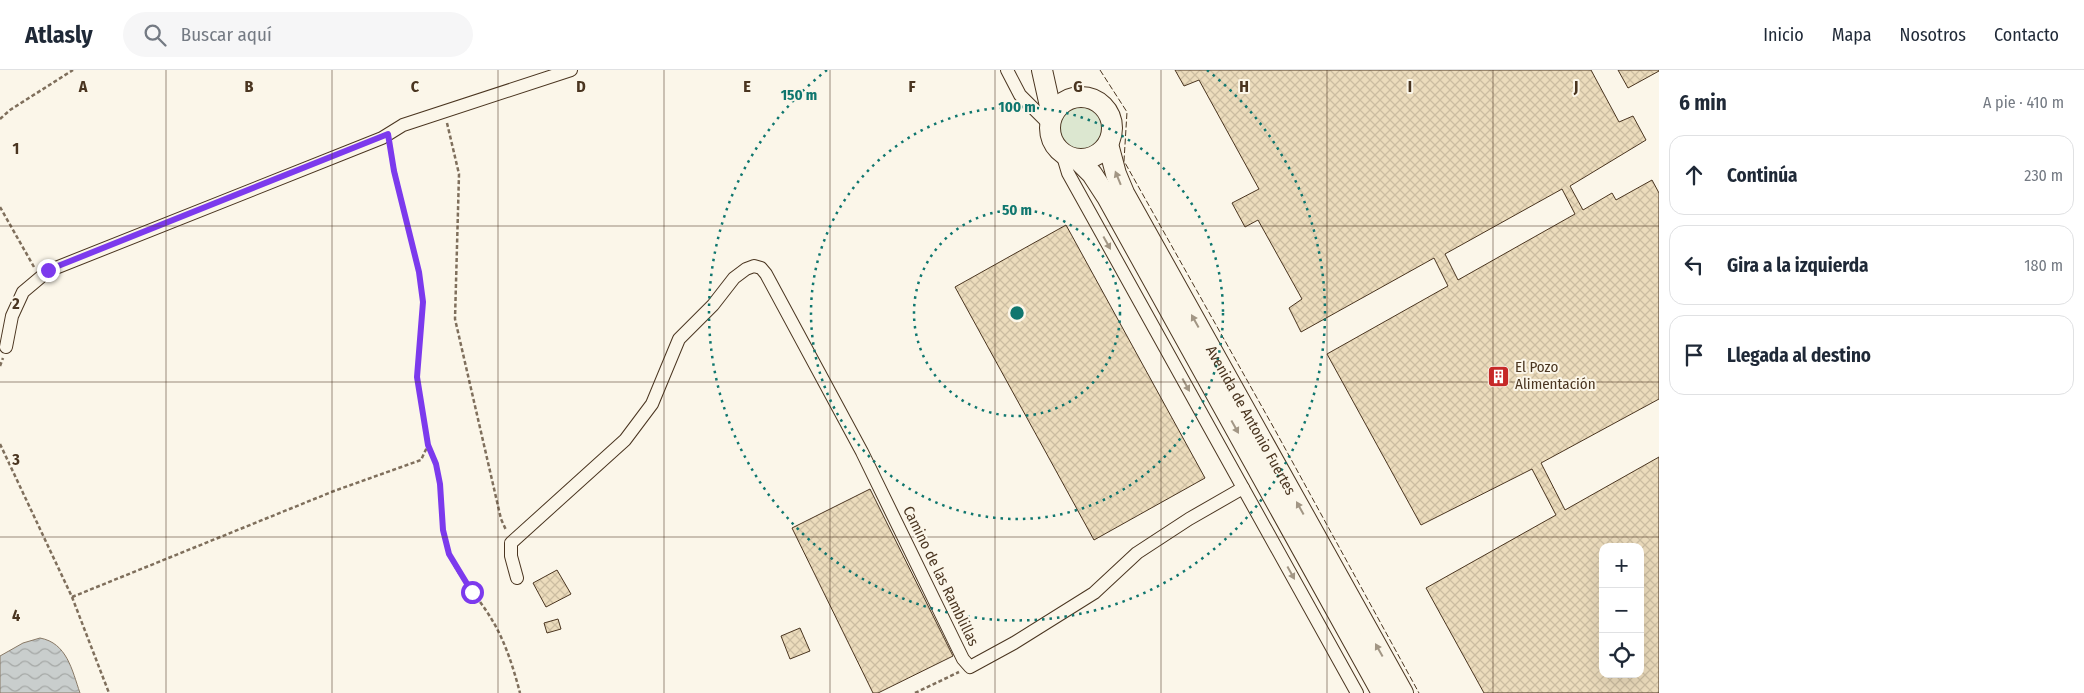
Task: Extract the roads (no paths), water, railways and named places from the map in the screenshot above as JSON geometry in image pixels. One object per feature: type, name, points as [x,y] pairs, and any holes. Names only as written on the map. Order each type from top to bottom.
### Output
[{"type":"main road","points":[[1044,70],[1050,135],[1054,145],[1070,156],[1095,156],[1108,144],[1112,129],[1109,114],[1096,100],[1076,96],[1066,100],[1058,106],[1050,119]]},
{"type":"main road","points":[[1044,70],[1052,79],[1076,96]]},
{"type":"main road","name":"Avenida de Antonio Fuertes","points":[[1108,144],[1116,174],[1128,200],[1403,693]]},
{"type":"main road","name":"Avenida de Antonio Fuertes","points":[[1070,156],[1092,174],[1107,197],[1382,693]]},
{"type":"street","points":[[6,347],[12,316],[23,292],[48,270],[388,134],[403,125],[571,70]]},
{"type":"street","points":[[1007,70],[1020,95],[1050,119]]},
{"type":"street","points":[[1070,156],[1068,173],[1357,693]]},
{"type":"street","name":"Camino de las Ramblillas","points":[[517,578],[511,556],[511,543],[625,440],[652,404],[679,339],[713,304],[734,278],[746,268],[754,266],[761,268],[766,274],[780,299],[862,452],[963,659],[970,667],[1014,643],[1094,593],[1137,553],[1189,519],[1243,488]]},
{"type":"water","points":[[40,638],[57,645],[71,667],[80,693],[0,693],[0,656],[23,643]]},
{"type":"place","name":"El Pozo Alimentación","points":[[1499,376]]}]
